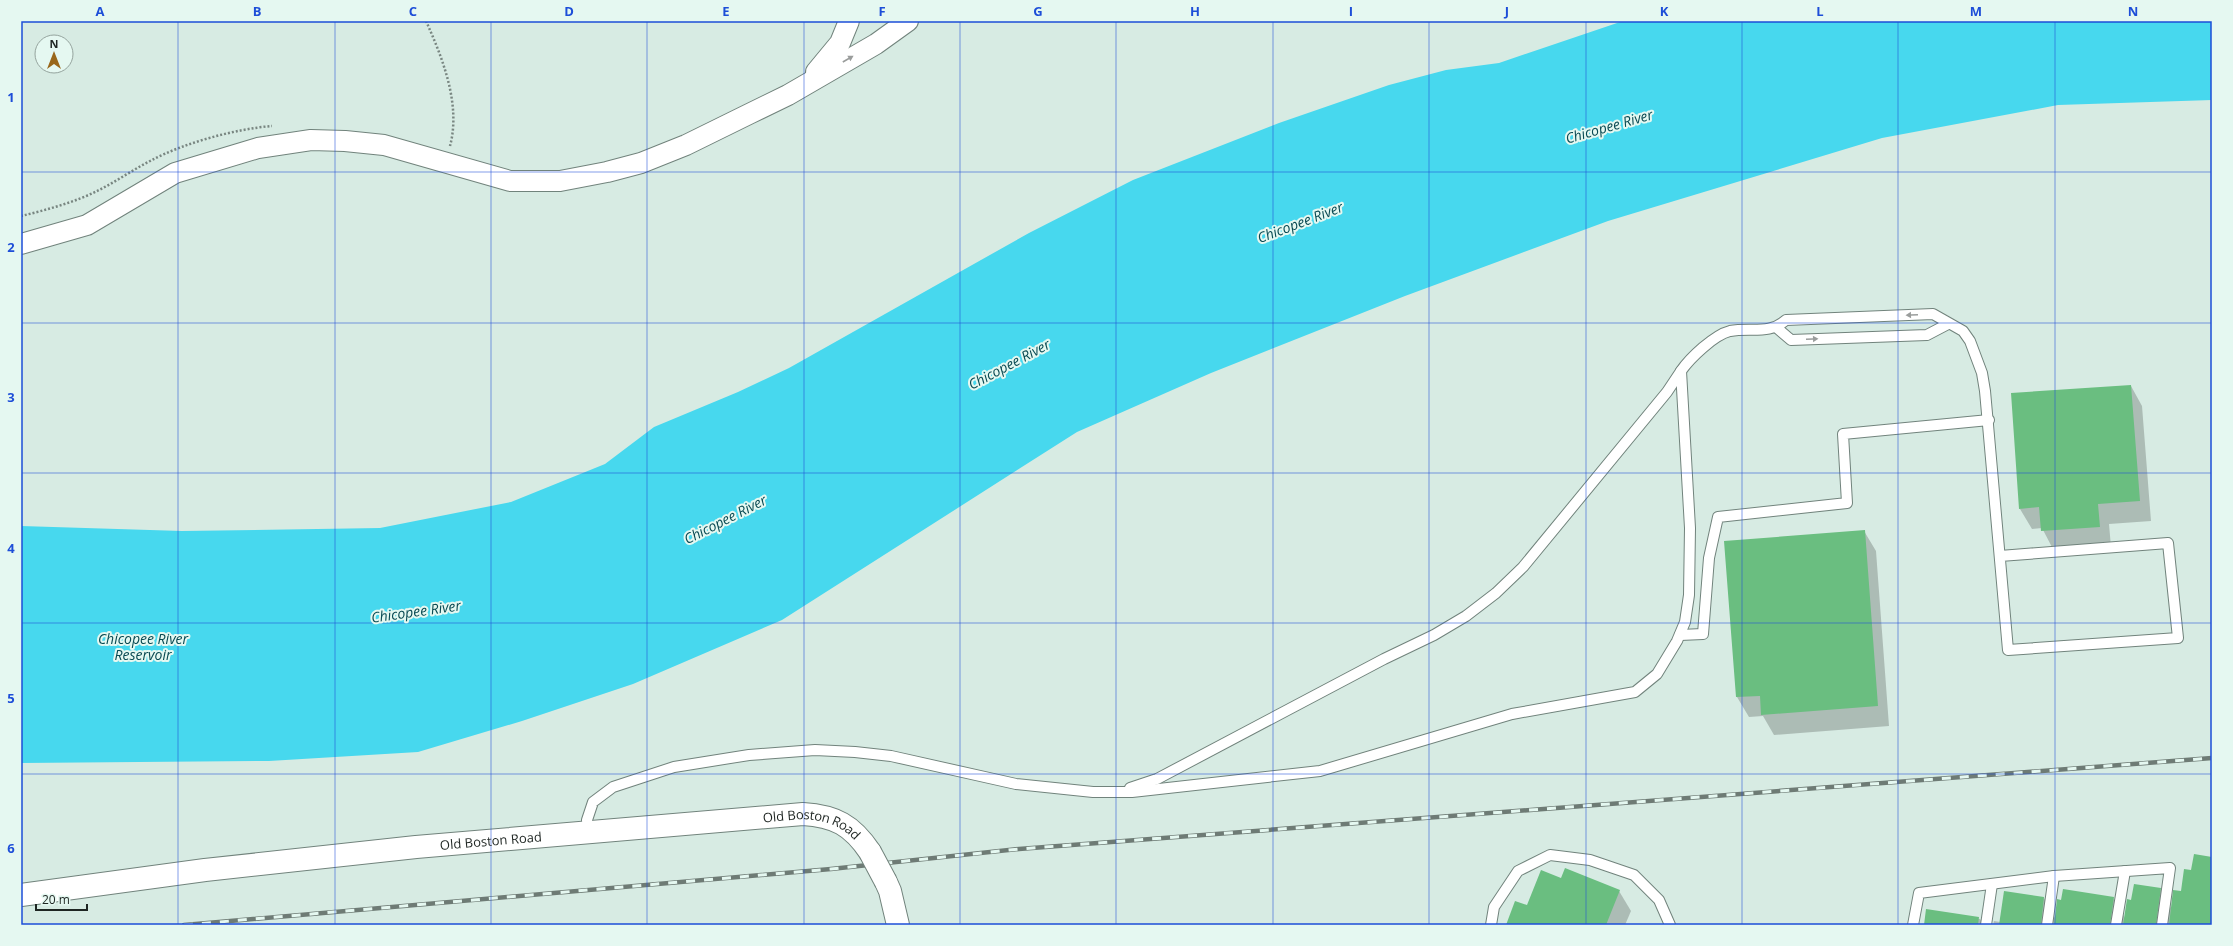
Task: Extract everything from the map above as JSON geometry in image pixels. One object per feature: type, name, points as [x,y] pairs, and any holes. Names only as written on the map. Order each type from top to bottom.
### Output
[{"type":"street","points":[[802,86],[840,43],[849,21]]},
{"type":"street","points":[[21,244],[87,225],[175,173],[258,148],[311,140],[345,141],[384,145],[510,181],[560,180],[607,172],[642,163],[686,145],[802,86],[876,44],[908,21]]},
{"type":"street","name":"Old Boston Road","points":[[21,895],[205,870],[588,831],[789,815],[818,815],[829,817],[846,826],[864,843],[890,891],[898,925]]},
{"type":"lane","points":[[1118,792],[1157,779],[1315,695],[1434,635],[1466,616],[1496,593],[1538,550],[1668,392],[1690,359],[1703,347],[1729,331],[1777,328],[1786,320],[1933,314],[1963,332],[1970,341],[1982,373],[1989,420],[2000,556],[2008,650],[2178,638],[2168,544],[2000,556]]},
{"type":"lane","points":[[1777,328],[1791,340],[1927,335],[1948,324]]},
{"type":"lane","points":[[588,831],[587,820],[593,802],[613,787],[674,767],[781,752],[855,752],[891,756],[1016,784],[1086,791],[1118,792],[1320,771],[1512,714],[1635,692],[1657,674],[1680,635],[1686,615],[1690,563],[1690,528],[1681,371]]},
{"type":"lane","points":[[1680,635],[1703,634],[1709,558],[1718,518],[1847,503],[1843,434],[1989,420]]},
{"type":"lane","points":[[1491,925],[1494,907],[1518,871],[1550,855],[1590,860],[1634,875],[1659,900],[1670,925]]},
{"type":"lane","points":[[1913,925],[1919,893],[2054,876],[2170,868],[2162,925]]},
{"type":"lane","points":[[2116,925],[2124,871]]},
{"type":"lane","points":[[2047,925],[2054,876]]},
{"type":"lane","points":[[1986,925],[1992,884]]},
{"type":"path","points":[[426,21],[448,84],[454,119],[446,162]]},
{"type":"water","points":[[1623,21],[2212,21],[2212,100],[2058,105],[1882,138],[1608,221],[1405,296],[1211,373],[1077,432],[782,620],[633,684],[522,721],[418,752],[269,761],[21,763],[21,526],[182,531],[380,528],[511,502],[605,464],[654,427],[738,392],[789,368],[1029,233],[1133,180],[1279,123],[1389,85],[1446,70],[1499,63]]},
{"type":"building","points":[[2131,385],[2140,501],[2098,504],[2100,527],[2041,531],[2039,507],[2019,509],[2011,393]]},
{"type":"building","points":[[1865,530],[1878,706],[1761,715],[1760,696],[1736,697],[1724,541]]},
{"type":"building","points":[[2194,854],[2212,857],[2212,925],[2169,925],[2173,890],[2181,891],[2184,869],[2191,870]]},
{"type":"building","points":[[1565,868],[1620,890],[1606,925],[1506,925],[1515,901],[1527,905],[1541,870],[1561,878]]},
{"type":"building","points":[[2134,884],[2161,888],[2156,925],[2123,925],[2127,899],[2131,900]]},
{"type":"building","points":[[2063,889],[2114,897],[2110,925],[2054,925],[2057,899],[2061,900]]},
{"type":"building","points":[[2004,891],[2044,897],[2041,925],[1999,925]]},
{"type":"building","points":[[1926,909],[1979,917],[1978,925],[1924,925]]},
{"type":"railway","points":[[184,925],[831,869],[1019,849],[2212,758]]},
{"type":"water label","name":"Chicopee River","points":[[1609,126]]},
{"type":"water label","name":"Chicopee River","points":[[1300,222]]},
{"type":"water label","name":"Chicopee River","points":[[1009,364]]},
{"type":"water label","name":"Chicopee River","points":[[725,519]]},
{"type":"water label","name":"Chicopee River","points":[[416,611]]},
{"type":"water label","name":"Chicopee River Reservoir","points":[[143,646]]}]
